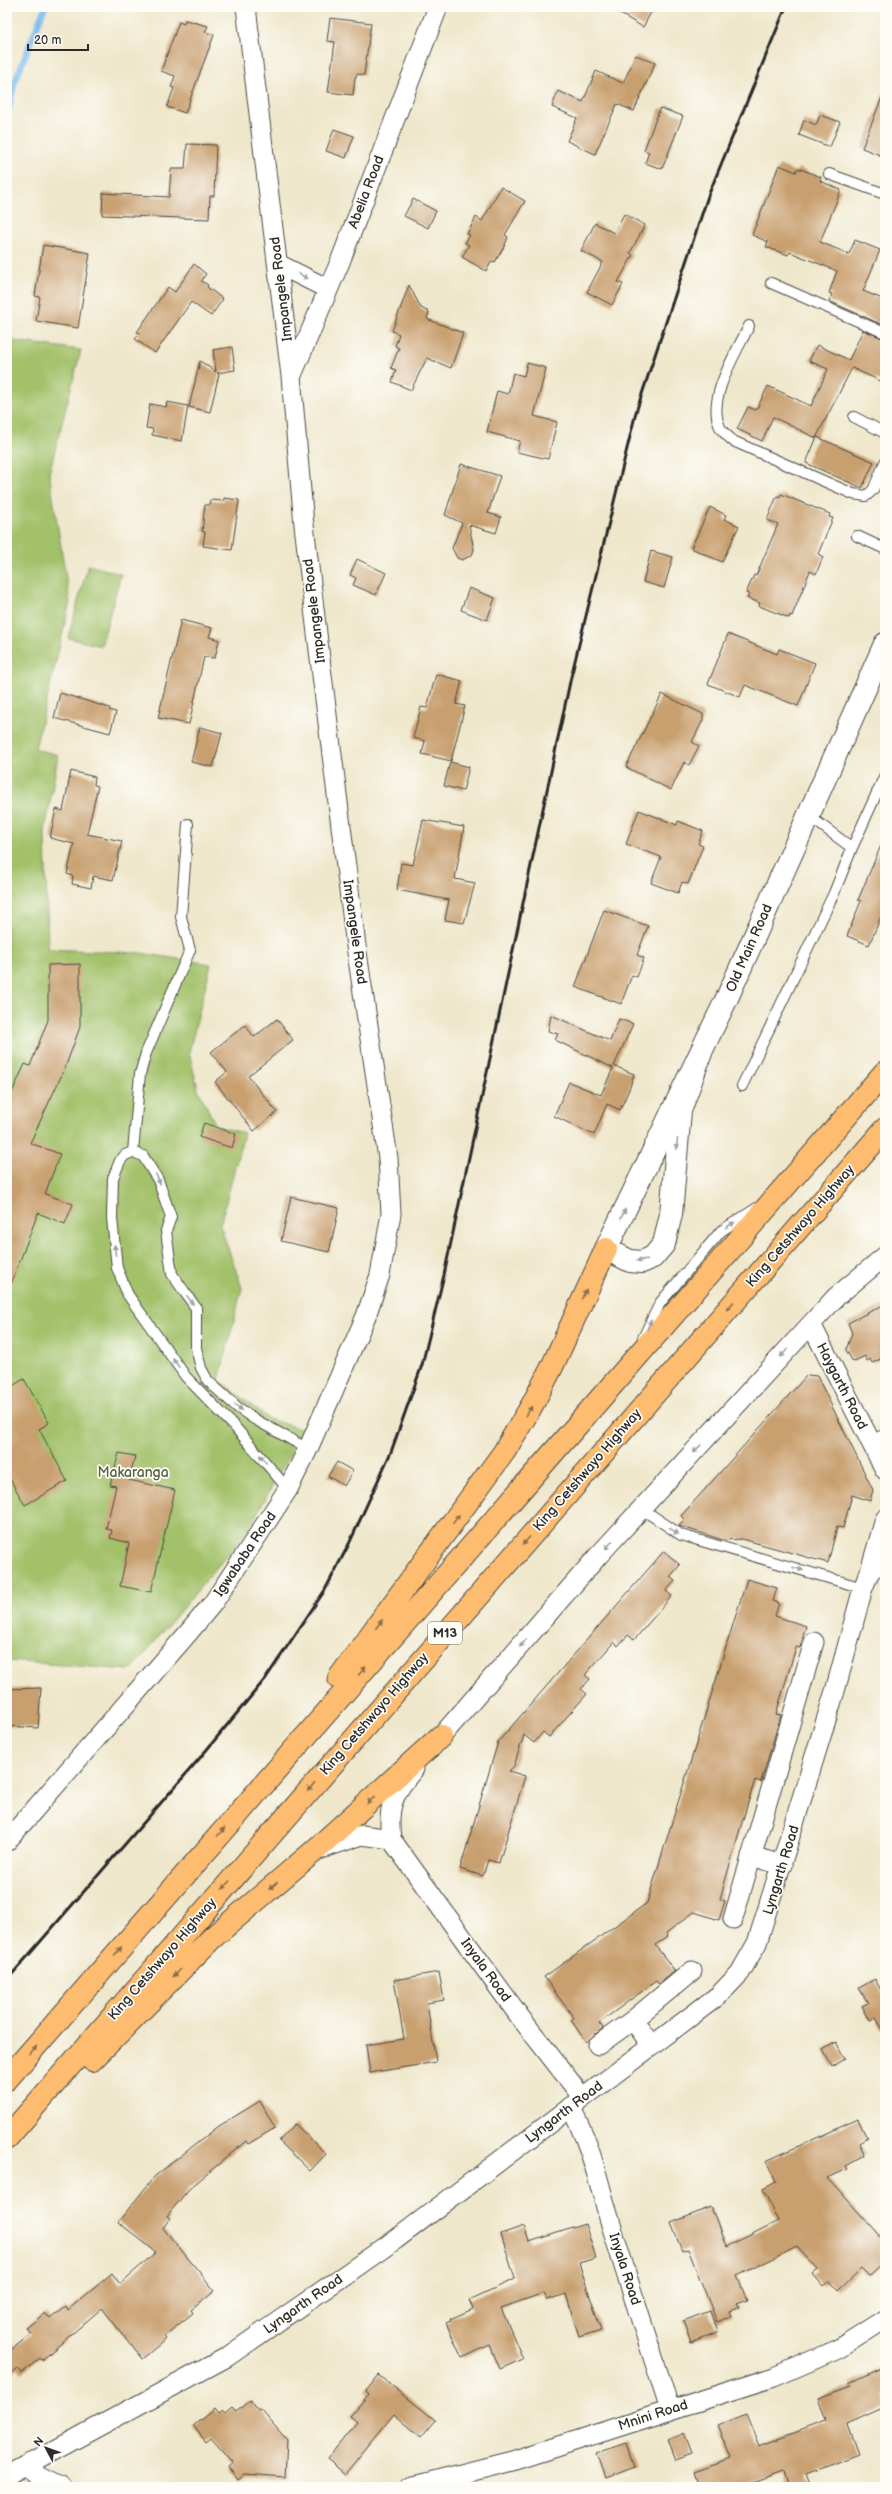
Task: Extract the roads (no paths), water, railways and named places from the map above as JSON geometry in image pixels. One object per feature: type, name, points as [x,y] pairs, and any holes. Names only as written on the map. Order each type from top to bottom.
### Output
[{"type":"highway","name":"M13","points":[[7,2079],[885,1072]]},
{"type":"highway","name":"King Cetshwayo Highway","points":[[7,2138],[885,1129]]},
{"type":"highway","points":[[239,1812],[504,1452],[538,1394],[606,1249]]},
{"type":"highway","points":[[7,2146],[212,1938],[313,1852],[441,1736]]},
{"type":"street","name":"Impangele Road","points":[[246,7],[291,376],[304,525],[322,675],[356,946],[388,1158],[391,1214]]},
{"type":"street","name":"Abelia Road","points":[[291,376],[328,289],[438,7]]},
{"type":"street","points":[[278,264],[328,289]]},
{"type":"street","name":"Old Main Road","points":[[606,1249],[701,1053],[809,816],[885,644]]},
{"type":"street","points":[[866,689],[885,674]]},
{"type":"street","points":[[606,1249],[630,1261],[642,1262],[653,1257],[664,1244],[671,1214],[680,1110],[701,1053]]},
{"type":"street","name":"Igwababa Road","points":[[7,1841],[189,1632],[212,1603],[288,1489],[308,1449],[366,1316],[380,1275],[391,1214]]},
{"type":"street","points":[[313,1852],[355,1836],[391,1839],[389,1812],[397,1792],[441,1736],[642,1509],[811,1324],[836,1297],[885,1256]]},
{"type":"street","name":"Haygarth Road","points":[[811,1324],[878,1438],[885,1470]]},
{"type":"street","points":[[870,1571],[885,1519]]},
{"type":"street","name":"Lyngarth Road","points":[[7,2476],[227,2357],[395,2240],[719,1995],[740,1973],[757,1943],[782,1865],[863,1588],[870,1571],[885,1559]]},
{"type":"street","points":[[733,1919],[814,1642]]},
{"type":"street","name":"Inyala Road","points":[[391,1839],[516,2011],[577,2102],[583,2130],[610,2222],[670,2410]]},
{"type":"street","points":[[751,1856],[782,1865]]},
{"type":"street","points":[[598,2045],[633,2020],[692,1971]]},
{"type":"street","points":[[633,2020],[652,2046]]},
{"type":"street","name":"Mnini Road","points":[[410,2487],[512,2461],[774,2377],[819,2359],[885,2319]]},
{"type":"street","points":[[29,2463],[35,2473],[45,2481],[61,2487]]},
{"type":"lane","points":[[829,174],[885,194]]},
{"type":"lane","points":[[771,283],[885,332]]},
{"type":"lane","points":[[750,326],[719,389],[716,409],[720,428],[733,441],[853,494],[866,496],[873,490],[885,462]]},
{"type":"lane","points":[[854,417],[885,433]]},
{"type":"lane","points":[[857,536],[885,549]]},
{"type":"lane","points":[[742,1086],[831,900],[852,848],[885,775]]},
{"type":"lane","points":[[809,816],[852,848]]},
{"type":"lane","points":[[133,1152],[142,1067],[162,1014],[190,950],[182,917],[188,824]]},
{"type":"lane","points":[[288,1489],[235,1427],[186,1377],[128,1295],[117,1268],[112,1218],[113,1178],[120,1161],[125,1155],[133,1152],[143,1156],[150,1163],[158,1180],[171,1217],[166,1231],[172,1274],[196,1308],[196,1348],[201,1368],[208,1381],[237,1407],[256,1420],[308,1449]]},
{"type":"lane","points":[[199,1391],[208,1381]]},
{"type":"lane","points":[[642,1509],[681,1535],[863,1588]]},
{"type":"waterway","points":[[7,119],[15,81],[45,7]]},
{"type":"railway","points":[[7,1980],[199,1759],[266,1678],[325,1590],[349,1544],[391,1452],[422,1365],[444,1275],[571,677],[636,412],[708,196],[786,7]]},
{"type":"park label","name":"Makaranga","points":[[133,1472]]}]
